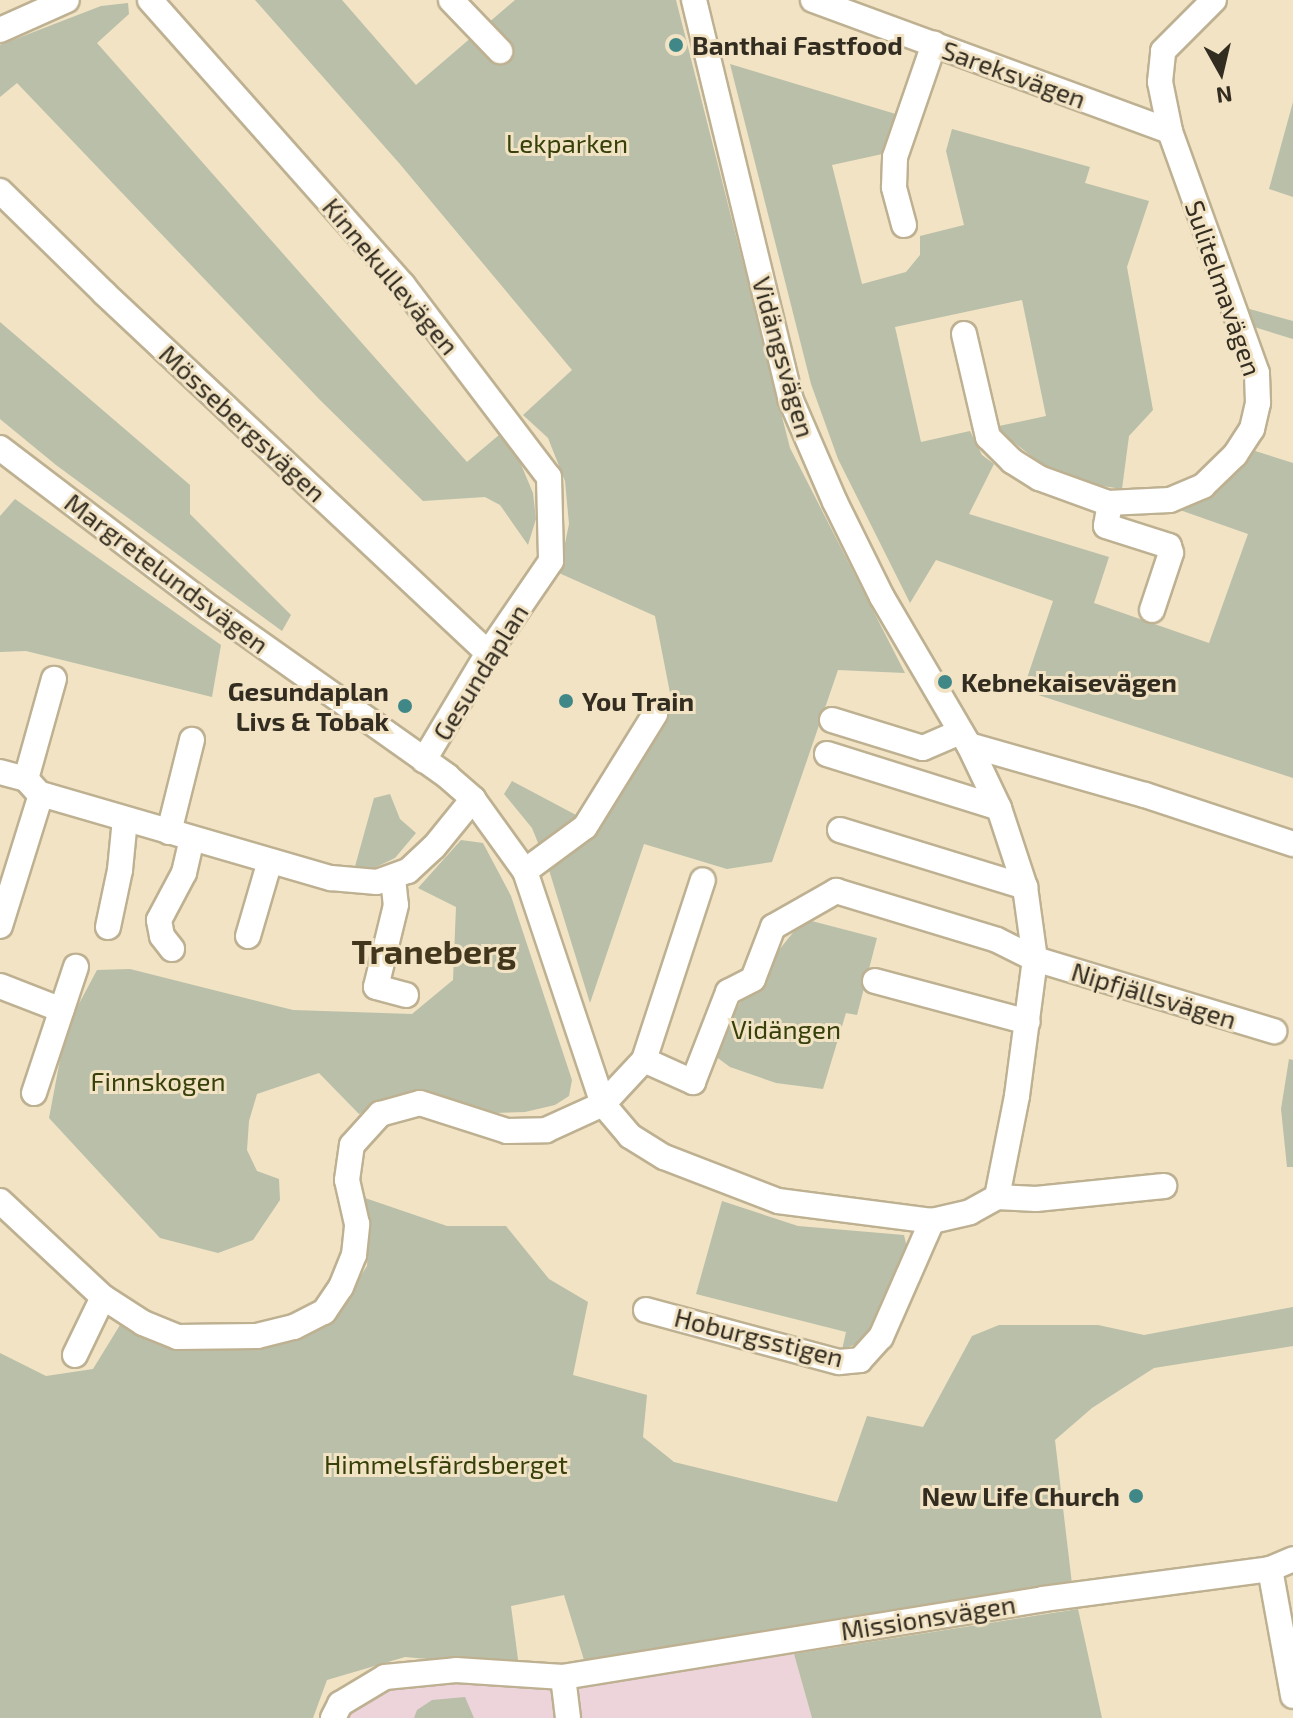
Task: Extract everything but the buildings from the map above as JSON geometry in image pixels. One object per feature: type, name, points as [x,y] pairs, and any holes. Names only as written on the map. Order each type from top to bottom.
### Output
[{"type":"street","points":[[0,30],[67,0]]},
{"type":"street","name":"Kinnekullevägen","points":[[150,0],[403,285],[549,477],[551,561],[537,584]]},
{"type":"street","points":[[451,0],[500,51]]},
{"type":"street","name":"Vidängsvägen","points":[[694,0],[790,398],[835,502],[882,597],[965,738],[999,808],[1025,887],[1035,959],[1028,1022],[997,1197]]},
{"type":"street","name":"Sareksvägen","points":[[813,0],[1170,131]]},
{"type":"street","name":"Sulitelmavägen","points":[[964,334],[988,437],[1012,461],[1039,478],[1110,503],[1170,500],[1203,486],[1235,455],[1252,429],[1258,403],[1257,373],[1162,108],[1163,51],[1214,0]]},
{"type":"street","points":[[904,225],[894,187],[895,157],[934,44]]},
{"type":"street","name":"Mössebergsvägen","points":[[0,191],[115,304],[488,653]]},
{"type":"street","name":"Margretelundsvägen","points":[[0,448],[210,608],[424,760],[473,799],[525,871],[603,1104],[630,1136],[664,1157],[778,1201],[932,1221],[970,1212],[997,1197],[1036,1199],[1164,1186]]},
{"type":"street","points":[[1110,503],[1106,526],[1169,546],[1171,553],[1152,610]]},
{"type":"street","name":"Gesundaplan","points":[[424,760],[488,653],[537,584]]},
{"type":"street","points":[[0,926],[11,850],[34,787],[54,679]]},
{"type":"street","points":[[525,871],[585,827],[655,714]]},
{"type":"street","points":[[832,720],[923,748],[965,738],[1293,844]]},
{"type":"street","points":[[172,949],[162,936],[159,920],[184,873],[180,835],[192,740]]},
{"type":"street","points":[[827,754],[999,808]]},
{"type":"street","points":[[0,772],[125,819],[331,878],[377,882],[408,871],[434,847],[473,799]]},
{"type":"street","points":[[108,927],[120,870],[125,819]]},
{"type":"street","points":[[840,830],[1025,887]]},
{"type":"street","points":[[248,936],[270,861]]},
{"type":"street","points":[[393,878],[396,905],[376,987],[406,995]]},
{"type":"street","points":[[0,1201],[103,1297],[143,1323],[177,1337],[257,1336],[294,1327],[324,1312],[354,1255],[357,1224],[347,1180],[352,1145],[380,1114],[420,1103],[507,1131],[536,1131],[567,1124],[603,1104],[644,1060],[703,880]]},
{"type":"street","points":[[644,1060],[693,1082],[728,992],[753,979],[773,927],[836,891],[997,940],[1035,959]]},
{"type":"street","name":"Nipfjällsvägen","points":[[1035,959],[1274,1031]]},
{"type":"street","points":[[34,1093],[76,967]]},
{"type":"street","points":[[875,981],[1028,1022]]},
{"type":"street","points":[[0,986],[62,1010]]},
{"type":"street","name":"Hoburgsstigen","points":[[646,1310],[839,1362],[860,1360],[881,1337],[932,1221]]},
{"type":"street","points":[[75,1355],[103,1297]]},
{"type":"street","name":"Missionsvägen","points":[[333,1718],[340,1704],[385,1677],[456,1670],[563,1677],[1043,1599],[1270,1569],[1293,1559]]},
{"type":"street","points":[[1270,1569],[1293,1696]]},
{"type":"street","points":[[563,1677],[568,1718]]},
{"type":"shaded area","points":[[794,1654],[812,1718],[340,1718],[387,1684],[456,1679],[551,1690]]},
{"type":"green space","name":"Lekparken","points":[[255,0],[342,0],[416,85],[515,0],[676,0],[790,448],[905,673],[838,670],[772,862],[727,869],[644,844],[590,1003],[549,870],[532,828],[504,794],[512,781],[593,824],[671,698],[655,616],[559,573],[569,524],[565,481],[548,438],[523,415],[572,370],[399,163]]},
{"type":"green space","points":[[128,3],[129,14],[97,43],[467,462],[499,435],[520,462],[533,493],[536,519],[528,545],[500,505],[485,497],[423,501],[320,400],[17,83],[0,97],[0,45],[101,6]]},
{"type":"green space","points":[[730,64],[899,115],[887,153],[832,165],[862,284],[906,272],[920,255],[920,236],[964,225],[946,151],[952,129],[1090,167],[1085,183],[1149,201],[1127,267],[1153,410],[1129,436],[1122,489],[1077,482],[1049,470],[1001,432],[999,426],[1046,416],[1022,300],[895,327],[921,442],[970,431],[982,455],[994,464],[969,514],[1109,557],[1094,603],[1209,643],[1248,534],[1177,509],[1207,496],[1229,478],[1252,450],[1293,463],[1293,778],[1023,690],[1053,601],[936,560],[910,603],[838,459],[811,384]]},
{"type":"green space","points":[[1293,102],[1293,197],[1269,189]]},
{"type":"green space","points":[[1246,308],[1293,321],[1293,339],[1251,326]]},
{"type":"green space","points":[[0,322],[190,485],[190,514],[291,615],[282,631],[56,465],[0,419]]},
{"type":"green space","points":[[15,499],[221,645],[212,697],[26,651],[0,652],[0,516]]},
{"type":"green space","points":[[390,794],[400,819],[416,833],[395,858],[374,868],[354,870],[374,798]]},
{"type":"green space","name":"Finnskogen","points":[[461,840],[483,843],[511,896],[572,1080],[569,1096],[555,1105],[525,1112],[493,1113],[428,1092],[401,1096],[359,1114],[319,1073],[257,1094],[249,1121],[247,1150],[257,1171],[279,1179],[280,1200],[253,1240],[218,1253],[160,1238],[49,1118],[66,1028],[97,970],[130,969],[293,1010],[412,1014],[453,980],[456,907],[418,888]]},
{"type":"green space","name":"Vidängen","points":[[804,919],[877,938],[857,1015],[846,1013],[823,1089],[776,1083],[730,1067],[711,1053],[749,987]]},
{"type":"green space","points":[[1289,1059],[1293,1060],[1293,1167],[1287,1167],[1281,1109]]},
{"type":"green space","name":"Himmelsfärdsberget","points":[[365,1198],[447,1226],[506,1226],[549,1279],[588,1302],[573,1375],[647,1395],[643,1437],[674,1462],[837,1502],[867,1416],[923,1427],[972,1336],[999,1325],[1098,1325],[1144,1335],[1293,1307],[1293,1346],[1154,1368],[1092,1408],[1055,1440],[1072,1584],[584,1660],[564,1595],[511,1606],[519,1667],[405,1657],[327,1680],[313,1718],[0,1718],[0,1353],[46,1376],[93,1369],[120,1325],[147,1338],[195,1350],[254,1343],[335,1316],[367,1266],[369,1239]]},
{"type":"green space","points":[[722,1201],[798,1226],[904,1235],[907,1248],[868,1339],[842,1350],[846,1332],[696,1294]]},
{"type":"green space","points":[[1078,1609],[1102,1718],[812,1718],[794,1654]]},
{"type":"green space","points":[[465,1697],[474,1718],[414,1718],[417,1710],[432,1700]]},
{"type":"place","name":"Banthai Fastfood","points":[[676,45]]},
{"type":"place","name":"Kebnekaisevägen","points":[[945,682]]},
{"type":"place","name":"You Train","points":[[566,701]]},
{"type":"place","name":"Gesundaplan Livs & Tobak","points":[[405,706]]},
{"type":"place","name":"New Life Church","points":[[1136,1496]]},
{"type":"district","name":"Traneberg","points":[[434,951]]}]
